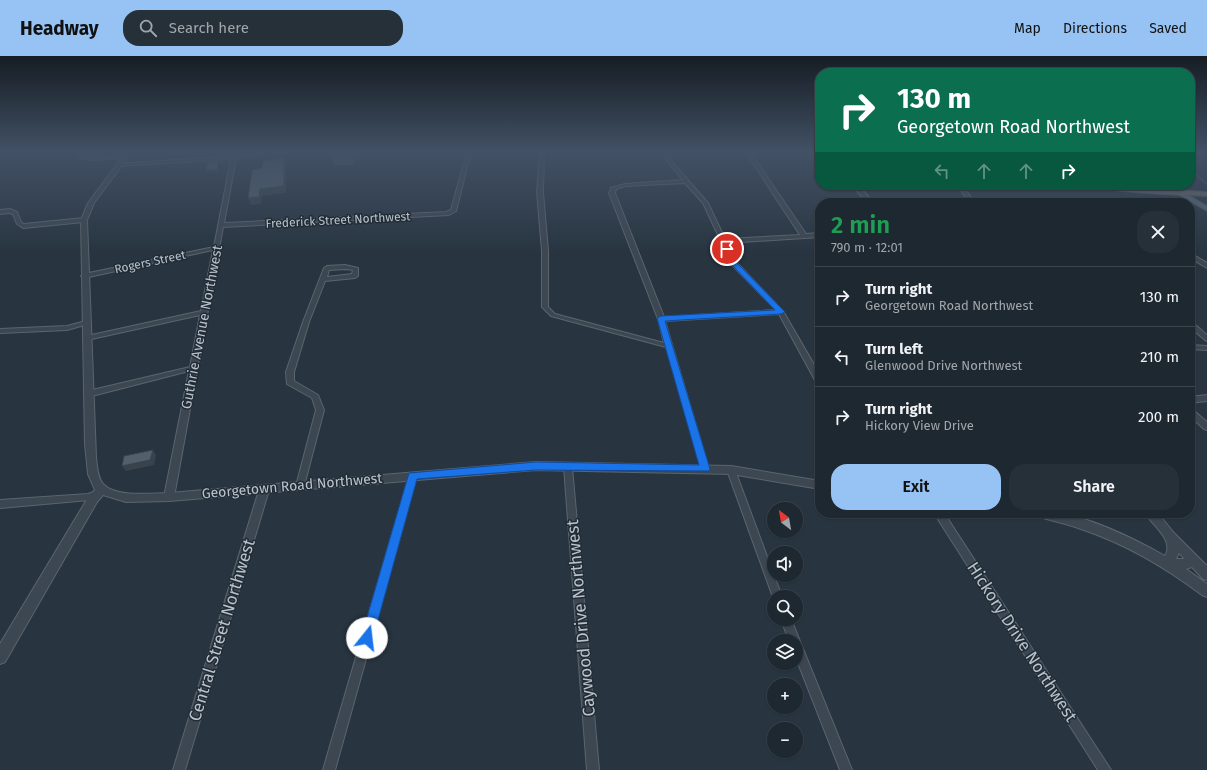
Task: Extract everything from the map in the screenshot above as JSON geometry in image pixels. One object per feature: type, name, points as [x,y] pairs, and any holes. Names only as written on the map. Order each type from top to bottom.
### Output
[{"type":"highway","points":[[1195,188],[1207,188]]},
{"type":"highway","points":[[1155,190],[1175,196],[1194,197],[1207,194]]},
{"type":"highway","points":[[1186,190],[1194,197]]},
{"type":"main road","points":[[1194,197],[1207,200]]},
{"type":"main road","points":[[1194,197],[1207,209]]},
{"type":"street","points":[[99,492],[94,478],[88,394],[84,276],[84,220],[91,203],[104,185]]},
{"type":"street","name":"Guthrie Avenue Northwest","points":[[169,497],[229,185]]},
{"type":"street","name":"Frederick Street Northwest","points":[[221,225],[438,215],[453,211],[460,185]]},
{"type":"street","points":[[540,185],[545,251],[545,306],[547,310],[553,315],[669,346]]},
{"type":"street","points":[[624,185],[614,188],[612,193],[661,318],[705,469]]},
{"type":"street","points":[[690,185],[705,203],[725,241],[734,264],[781,312],[815,373]]},
{"type":"street","points":[[770,185],[804,236]]},
{"type":"street","points":[[859,190],[867,198]]},
{"type":"street","points":[[0,212],[10,211],[15,213],[19,223],[23,226],[84,220]]},
{"type":"street","points":[[725,241],[815,235]]},
{"type":"street","name":"Rogers Street","points":[[84,276],[216,248]]},
{"type":"street","points":[[1195,258],[1207,266]]},
{"type":"street","points":[[300,486],[320,410],[315,397],[290,382],[290,372],[323,279]]},
{"type":"street","points":[[87,338],[205,312]]},
{"type":"street","points":[[661,318],[781,312]]},
{"type":"street","points":[[0,331],[67,328],[86,323]]},
{"type":"street","points":[[1195,328],[1207,339]]},
{"type":"street","points":[[1195,347],[1207,348]]},
{"type":"street","points":[[88,394],[194,368]]},
{"type":"street","points":[[1195,399],[1207,398]]},
{"type":"street","points":[[1195,416],[1207,427]]},
{"type":"street","name":"Georgetown Road Northwest","points":[[99,492],[130,498],[169,497],[536,466],[732,470],[815,484]]},
{"type":"street","name":"Caywood Drive Northwest","points":[[568,467],[593,770]]},
{"type":"street","points":[[732,470],[775,590]]},
{"type":"street","points":[[329,770],[413,476]]},
{"type":"street","name":"Central Street Northwest","points":[[179,770],[264,490]]},
{"type":"street","points":[[0,504],[89,497],[99,492]]},
{"type":"street","points":[[0,657],[99,492]]},
{"type":"street","name":"Hickory Drive Northwest","points":[[942,518],[1105,770]]},
{"type":"street","points":[[1061,518],[1096,529],[1167,562],[1179,565],[1188,563],[1190,557]]},
{"type":"street","points":[[1155,518],[1207,575]]},
{"type":"street","points":[[1167,532],[1173,546],[1174,553],[1167,562]]},
{"type":"street","points":[[1167,562],[1207,591]]},
{"type":"street","points":[[803,662],[846,770]]},
{"type":"building","points":[[250,185],[284,185],[260,189],[259,197],[248,198]]},
{"type":"building","points":[[153,450],[150,460],[122,466],[124,456]]},
{"type":"route","points":[[367,638],[413,476],[536,466],[705,469],[661,318],[781,312],[734,264],[727,249]]}]
